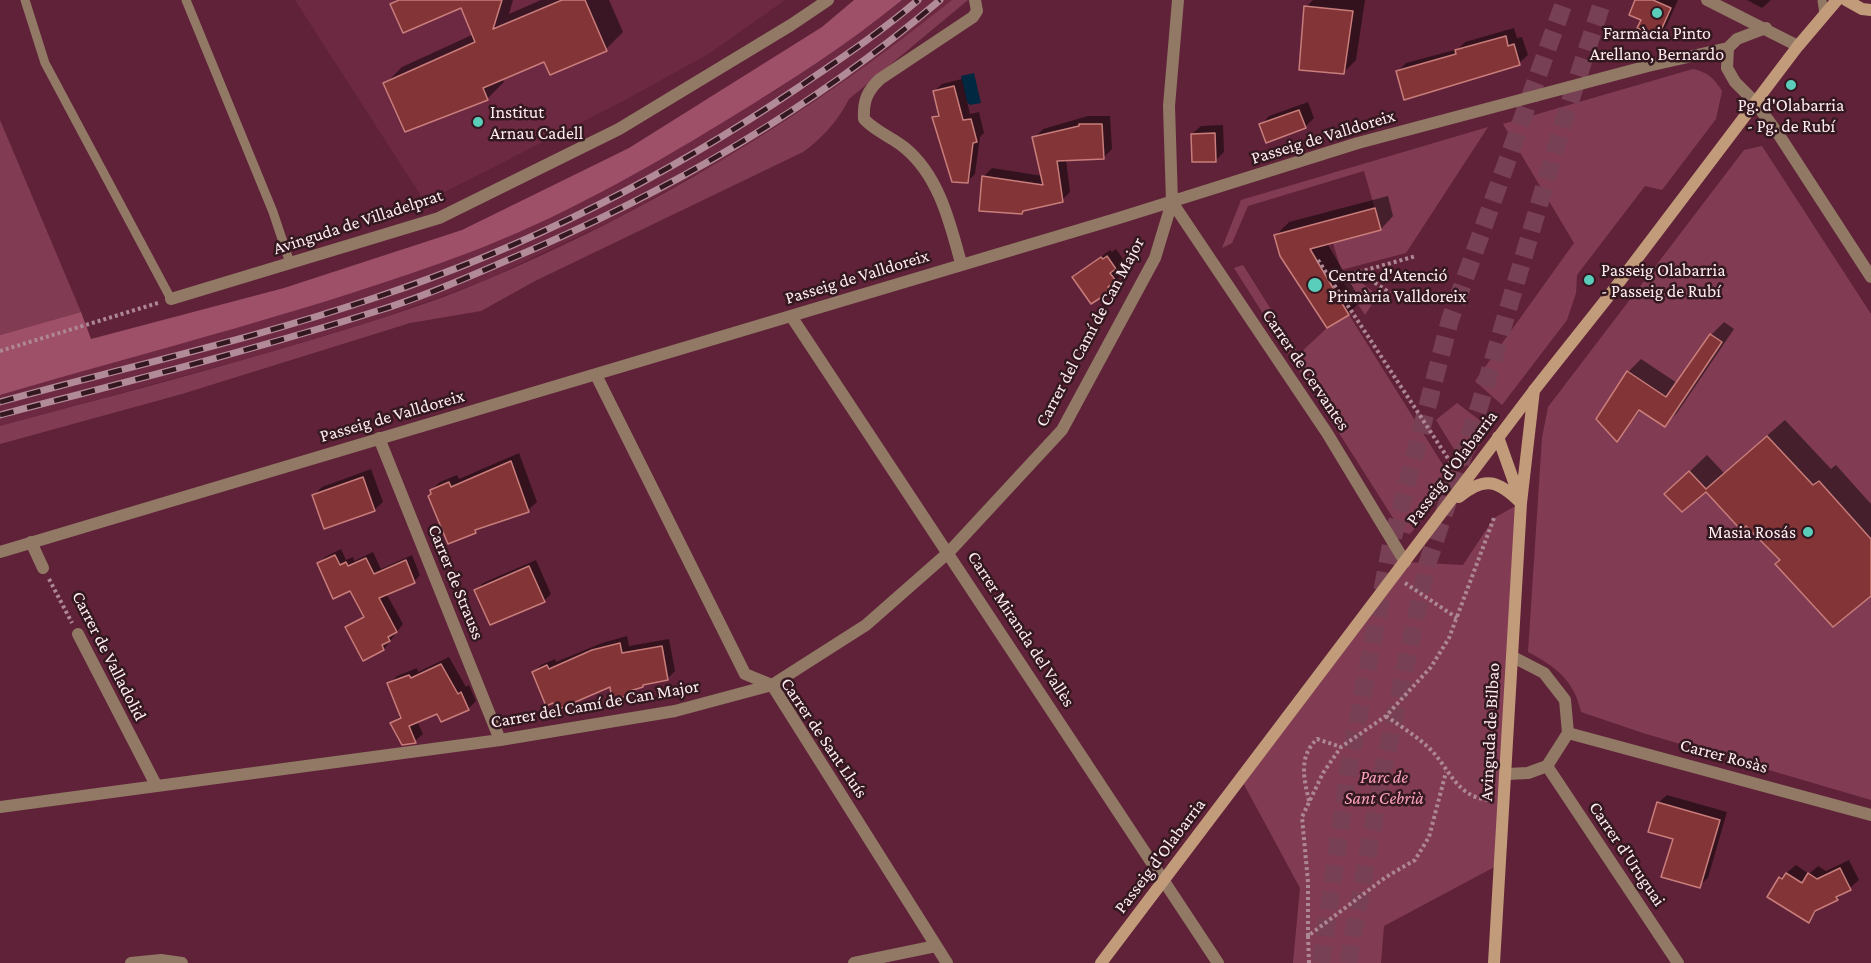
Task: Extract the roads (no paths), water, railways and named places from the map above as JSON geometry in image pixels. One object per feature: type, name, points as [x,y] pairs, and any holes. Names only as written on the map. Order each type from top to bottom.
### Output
[{"type":"main road","name":"Passeig d'Olabarria","points":[[1101,963],[1534,389],[1608,297],[1798,46],[1837,0]]},
{"type":"main road","points":[[1846,0],[1862,9],[1871,10]]},
{"type":"main road","name":"Avinguda de Bilbao","points":[[1494,963],[1507,774],[1521,503],[1534,389]]},
{"type":"main road","points":[[1498,437],[1521,503]]},
{"type":"main road","points":[[1441,513],[1468,489],[1490,483],[1508,490],[1521,503]]},
{"type":"street","name":"Avinguda de Villadelprat","points":[[171,299],[439,218],[619,129],[791,25],[828,0]]},
{"type":"street","points":[[961,263],[945,208],[924,170],[906,149],[874,129],[864,119],[864,104],[869,89],[880,78],[973,17],[977,11],[975,0]]},
{"type":"street","points":[[1172,202],[1169,106],[1178,0]]},
{"type":"street","points":[[1707,0],[1798,46]]},
{"type":"street","name":"Passeig de Valldoreix","points":[[0,552],[596,375],[961,263],[1172,202],[1358,143],[1579,83],[1728,48],[1737,39],[1766,28]]},
{"type":"street","points":[[1728,48],[1727,68],[1734,82],[1755,102],[1871,277]]},
{"type":"street","name":"Carrer del Camí de Can Major","points":[[0,807],[500,740],[675,711],[772,686],[866,625],[949,552],[1062,430],[1155,258],[1172,202]]},
{"type":"street","name":"Carrer de Cervantes","points":[[1172,202],[1327,433],[1405,562]]},
{"type":"street","name":"Carrer Miranda del Vallès","points":[[791,316],[949,552],[1218,963]]},
{"type":"street","name":"Carrer de Sant Lluís","points":[[596,375],[745,674],[772,686],[947,963]]},
{"type":"street","name":"Carrer de Strauss","points":[[379,438],[500,740]]},
{"type":"street","points":[[31,542],[43,568]]},
{"type":"street","name":"Carrer de Valladolid","points":[[78,634],[156,785]]},
{"type":"street","points":[[1507,774],[1528,773],[1547,766],[1568,733],[1565,700],[1544,673],[1513,657]]},
{"type":"street","name":"Carrer Rosàs","points":[[1568,733],[1871,815]]},
{"type":"street","name":"Carrer d'Uruguai","points":[[1547,766],[1678,963]]},
{"type":"street","points":[[854,963],[936,946]]},
{"type":"street","points":[[131,963],[162,960],[182,963]]},
{"type":"lane","points":[[25,0],[45,63],[171,299]]},
{"type":"lane","points":[[186,0],[273,212],[290,263]]},
{"type":"lane","points":[[1822,0],[1824,15]]},
{"type":"water","points":[[974,73],[981,103],[970,105],[967,102],[961,76]]},
{"type":"tunnel","points":[[1321,963],[1349,766],[1391,545],[1450,320],[1565,0]]},
{"type":"tunnel","points":[[1348,963],[1382,776],[1427,565],[1480,404],[1564,120],[1603,0]]},
{"type":"railway","points":[[0,402],[331,312],[433,277],[542,232],[648,179],[750,119],[860,45],[918,0]]},
{"type":"railway","points":[[0,415],[236,352],[393,306],[425,295],[561,237],[676,180],[732,148],[839,78],[940,0]]},
{"type":"place","name":"Farmàcia Pinto Arellano, Bernardo","points":[[1657,13]]},
{"type":"place","name":"Pg. d'Olabarria - Pg. de Rubí","points":[[1791,85]]},
{"type":"place","name":"Institut Arnau Cadell","points":[[478,122]]},
{"type":"place","name":"Passeig Olabarria - Passeig de Rubí","points":[[1589,280]]},
{"type":"place","name":"Centre d'Atenció Primària Valldoreix","points":[[1315,285]]},
{"type":"place","name":"Masia Rosás","points":[[1808,532]]},
{"type":"park label","name":"Parc de Sant Cebrià","points":[[1384,787]]}]
